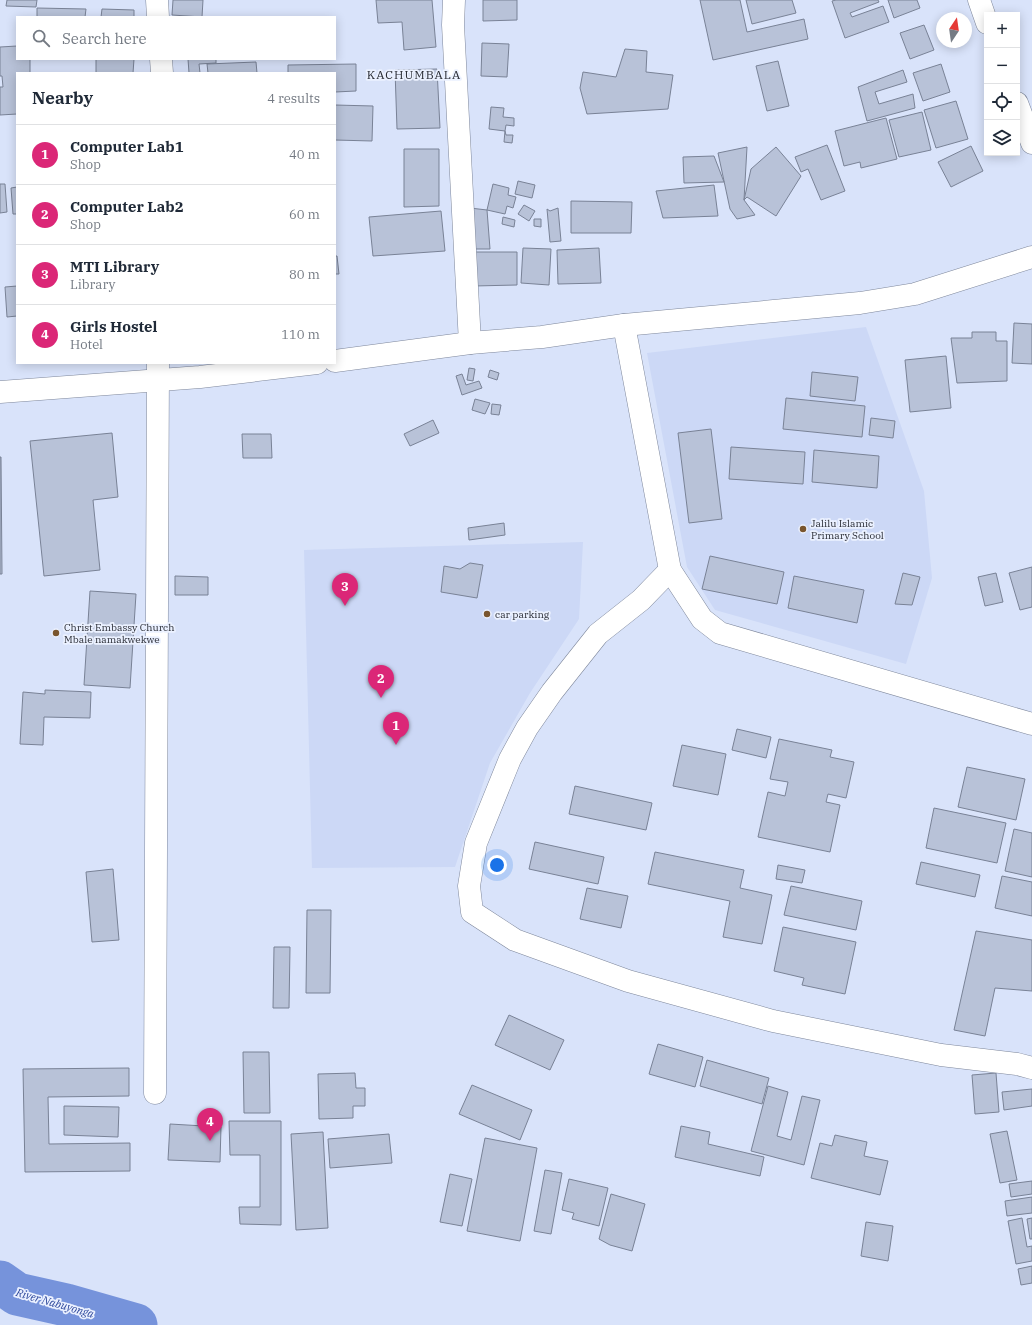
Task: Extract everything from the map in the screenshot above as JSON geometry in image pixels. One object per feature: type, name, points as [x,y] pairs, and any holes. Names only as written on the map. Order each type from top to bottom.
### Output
[{"type":"street","points":[[157,0],[158,16]]},
{"type":"street","points":[[454,0],[453,25],[470,343]]},
{"type":"street","points":[[978,0],[984,15]]},
{"type":"street","points":[[161,60],[162,72]]},
{"type":"street","points":[[1020,111],[1032,143]]},
{"type":"street","points":[[336,361],[470,343],[542,337],[624,325],[860,303],[914,294],[1032,257]]},
{"type":"street","points":[[624,325],[670,570],[702,619],[720,634],[1032,724]]},
{"type":"street","points":[[0,392],[158,371],[200,377],[309,364]]},
{"type":"street","points":[[155,1093],[158,371]]},
{"type":"street","points":[[670,570],[640,600],[598,634],[552,692],[527,728],[510,759],[476,843],[469,886],[472,912],[515,940],[628,981],[772,1021],[941,1055],[1017,1064],[1032,1068]]},
{"type":"shaded area","name":"Jalilu Islamic Primary School","points":[[866,327],[924,491],[932,578],[906,664],[715,610],[687,567],[647,353]]},
{"type":"shaded area","points":[[583,542],[579,619],[530,693],[490,763],[455,867],[312,868],[304,550]]},
{"type":"building","points":[[7,0],[37,0],[36,7],[6,6]]},
{"type":"building","points":[[173,0],[203,0],[202,16],[172,15]]},
{"type":"building","points":[[376,0],[432,0],[436,47],[404,50],[402,22],[378,23]]},
{"type":"building","points":[[483,0],[517,0],[517,20],[483,21]]},
{"type":"building","points":[[700,0],[740,0],[747,32],[804,19],[808,39],[713,60]]},
{"type":"building","points":[[746,0],[792,0],[796,13],[752,24]]},
{"type":"building","points":[[878,0],[879,2],[850,13],[852,17],[883,6],[889,22],[845,38],[832,1]]},
{"type":"building","points":[[888,0],[917,0],[920,8],[894,18]]},
{"type":"building","points":[[37,8],[86,9],[85,16],[37,16]]},
{"type":"building","points":[[102,9],[134,10],[134,16],[101,16]]},
{"type":"building","points":[[924,25],[934,50],[910,59],[900,33]]},
{"type":"building","points":[[482,43],[509,44],[507,77],[481,76]]},
{"type":"building","points":[[16,46],[16,60],[30,60],[30,72],[16,72],[16,114],[0,115],[0,87],[3,87],[2,76],[0,76],[0,47]]},
{"type":"building","points":[[625,49],[647,51],[646,72],[673,75],[668,109],[587,114],[580,88],[583,72],[616,77]]},
{"type":"building","points":[[96,60],[134,60],[133,72],[96,72]]},
{"type":"building","points":[[188,60],[216,60],[216,63],[199,64],[200,72],[189,72]]},
{"type":"building","points":[[778,61],[789,106],[767,111],[756,66]]},
{"type":"building","points":[[256,62],[257,72],[208,72],[207,64]]},
{"type":"building","points":[[356,64],[356,91],[336,92],[336,72],[288,72],[288,65]]},
{"type":"building","points":[[941,64],[950,92],[923,101],[913,73]]},
{"type":"building","points":[[437,69],[440,128],[397,129],[395,70]]},
{"type":"building","points":[[903,70],[907,82],[875,92],[879,104],[913,94],[915,108],[867,121],[858,87]]},
{"type":"building","points":[[956,101],[968,139],[936,148],[924,110]]},
{"type":"building","points":[[336,105],[373,106],[372,141],[336,140]]},
{"type":"building","points":[[491,107],[504,108],[503,117],[514,118],[514,126],[506,125],[505,131],[489,129]]},
{"type":"building","points":[[922,112],[931,150],[899,157],[889,120]]},
{"type":"building","points":[[886,118],[897,159],[861,168],[860,162],[844,166],[835,131]]},
{"type":"building","points":[[505,131],[506,135],[513,135],[512,143],[504,142]]},
{"type":"building","points":[[827,145],[845,191],[821,200],[808,169],[801,172],[795,157]]},
{"type":"building","points":[[971,146],[983,171],[951,187],[938,162]]},
{"type":"building","points":[[747,147],[744,200],[755,215],[737,219],[730,209],[718,153]]},
{"type":"building","points":[[776,147],[801,176],[776,216],[747,197],[744,200],[751,169]]},
{"type":"building","points":[[404,149],[439,149],[439,206],[404,207]]},
{"type":"building","points":[[714,156],[724,182],[684,183],[683,157]]},
{"type":"building","points":[[518,181],[535,185],[532,198],[515,194]]},
{"type":"building","points":[[0,184],[5,184],[7,212],[0,213]]},
{"type":"building","points":[[493,184],[509,188],[508,195],[516,197],[513,208],[507,206],[505,214],[487,210]]},
{"type":"building","points":[[714,185],[718,216],[663,218],[656,191]]},
{"type":"building","points":[[16,187],[16,214],[13,214],[11,188]]},
{"type":"building","points":[[571,201],[632,202],[631,233],[571,233]]},
{"type":"building","points":[[524,205],[535,211],[529,221],[518,214]]},
{"type":"building","points":[[470,208],[487,210],[490,249],[471,249]]},
{"type":"building","points":[[558,208],[561,241],[550,242],[547,209],[550,211]]},
{"type":"building","points":[[441,211],[445,251],[373,256],[369,217]]},
{"type":"building","points":[[503,217],[515,220],[514,227],[502,224]]},
{"type":"building","points":[[534,219],[541,219],[541,227],[534,226]]},
{"type":"building","points":[[523,248],[551,249],[549,285],[521,283]]},
{"type":"building","points":[[599,248],[601,283],[558,284],[557,250]]},
{"type":"building","points":[[473,252],[517,252],[517,285],[474,286]]},
{"type":"building","points":[[336,256],[337,256],[339,274],[336,274]]},
{"type":"building","points":[[16,286],[16,316],[7,317],[5,287]]},
{"type":"building","points":[[1014,323],[1032,324],[1032,364],[1012,363]]},
{"type":"building","points":[[972,332],[996,332],[996,341],[1007,341],[1007,381],[957,383],[951,338],[972,338]]},
{"type":"building","points":[[946,356],[951,408],[910,412],[905,360]]},
{"type":"building","points":[[469,368],[475,369],[473,381],[467,380]]},
{"type":"building","points":[[490,370],[499,373],[497,380],[488,377]]},
{"type":"building","points":[[812,372],[858,377],[855,401],[810,396]]},
{"type":"building","points":[[462,374],[466,385],[479,381],[482,388],[462,395],[456,376]]},
{"type":"building","points":[[786,398],[865,406],[862,437],[783,429]]},
{"type":"building","points":[[475,399],[490,403],[485,414],[472,410]]},
{"type":"building","points":[[492,404],[501,405],[499,415],[491,414]]},
{"type":"building","points":[[871,418],[895,421],[893,438],[869,435]]},
{"type":"building","points":[[433,420],[439,433],[410,446],[404,434]]},
{"type":"building","points":[[711,429],[722,519],[689,523],[678,433]]},
{"type":"building","points":[[112,433],[118,497],[93,500],[100,570],[44,576],[30,441]]},
{"type":"building","points":[[242,434],[271,434],[272,458],[243,458]]},
{"type":"building","points":[[731,447],[805,452],[803,484],[729,479]]},
{"type":"building","points":[[814,450],[879,456],[877,488],[812,482]]},
{"type":"building","points":[[1,457],[2,574],[0,574]]},
{"type":"building","points":[[504,523],[505,535],[469,540],[468,528]]},
{"type":"building","points":[[710,556],[784,572],[777,604],[702,589]]},
{"type":"building","points":[[470,563],[483,565],[477,598],[441,592],[444,566],[460,569]]},
{"type":"building","points":[[1032,567],[1032,607],[1020,610],[1009,573]]},
{"type":"building","points":[[903,573],[920,577],[912,605],[895,604]]},
{"type":"building","points":[[996,573],[1003,602],[985,606],[978,577]]},
{"type":"building","points":[[175,576],[208,577],[208,595],[175,595]]},
{"type":"building","points":[[794,576],[864,590],[857,623],[788,608]]},
{"type":"building","points":[[90,591],[136,594],[130,688],[84,685]]},
{"type":"building","points":[[45,690],[91,692],[90,718],[44,717],[43,745],[20,744],[23,692],[45,694]]},
{"type":"building","points":[[737,729],[771,737],[766,758],[732,750]]},
{"type":"building","points":[[779,739],[832,750],[830,757],[854,762],[846,798],[828,794],[826,802],[840,805],[830,852],[758,837],[768,792],[785,796],[788,782],[770,779]]},
{"type":"building","points":[[682,745],[726,754],[718,795],[673,786]]},
{"type":"building","points":[[967,767],[1025,779],[1016,820],[958,807]]},
{"type":"building","points":[[575,786],[652,803],[646,830],[569,814]]},
{"type":"building","points":[[934,808],[1006,823],[997,863],[926,848]]},
{"type":"building","points":[[1014,829],[1032,833],[1032,877],[1005,871]]},
{"type":"building","points":[[535,842],[604,857],[598,884],[529,869]]},
{"type":"building","points":[[655,852],[744,870],[740,888],[772,895],[762,944],[723,937],[730,901],[648,884]]},
{"type":"building","points":[[921,862],[980,875],[975,897],[916,884]]},
{"type":"building","points":[[778,865],[805,870],[802,883],[776,879]]},
{"type":"building","points":[[113,869],[119,940],[92,942],[86,872]]},
{"type":"building","points":[[1002,876],[1032,882],[1032,916],[995,908]]},
{"type":"building","points":[[791,886],[862,901],[856,930],[784,915]]},
{"type":"building","points":[[587,888],[628,896],[621,928],[580,919]]},
{"type":"building","points":[[307,910],[331,910],[330,993],[306,993]]},
{"type":"building","points":[[783,927],[856,942],[845,994],[802,985],[804,978],[774,971]]},
{"type":"building","points":[[976,931],[1032,940],[1032,991],[995,988],[985,1036],[954,1030]]},
{"type":"building","points":[[274,947],[290,947],[289,1008],[273,1008]]},
{"type":"building","points":[[509,1015],[564,1040],[550,1070],[495,1045]]},
{"type":"building","points":[[658,1044],[703,1057],[695,1087],[649,1074]]},
{"type":"building","points":[[243,1052],[269,1052],[270,1113],[244,1113]]},
{"type":"building","points":[[707,1060],[769,1078],[762,1104],[700,1086]]},
{"type":"building","points":[[129,1068],[129,1096],[48,1097],[49,1144],[130,1143],[130,1171],[25,1172],[23,1069]]},
{"type":"building","points":[[355,1073],[356,1088],[365,1088],[365,1106],[353,1106],[353,1118],[319,1119],[318,1074]]},
{"type":"building","points":[[996,1073],[999,1112],[975,1114],[972,1075]]},
{"type":"building","points":[[472,1085],[532,1110],[520,1140],[459,1114]]},
{"type":"building","points":[[768,1086],[788,1092],[777,1136],[791,1140],[802,1096],[820,1100],[804,1165],[751,1151]]},
{"type":"building","points":[[1032,1089],[1032,1106],[1004,1110],[1002,1092]]},
{"type":"building","points":[[64,1106],[119,1107],[118,1137],[64,1135]]},
{"type":"building","points":[[229,1121],[281,1121],[281,1225],[240,1224],[239,1207],[260,1207],[260,1155],[230,1155]]},
{"type":"building","points":[[170,1124],[221,1127],[220,1162],[168,1160]]},
{"type":"building","points":[[681,1126],[710,1132],[708,1144],[764,1157],[760,1176],[675,1157]]},
{"type":"building","points":[[1007,1131],[1017,1180],[1000,1183],[990,1134]]},
{"type":"building","points":[[323,1132],[328,1228],[296,1230],[291,1134]]},
{"type":"building","points":[[389,1134],[392,1163],[330,1168],[328,1139]]},
{"type":"building","points":[[835,1135],[867,1142],[864,1156],[888,1161],[880,1195],[811,1178],[820,1143],[832,1146]]},
{"type":"building","points":[[485,1138],[537,1148],[520,1241],[467,1231]]},
{"type":"building","points":[[545,1170],[562,1173],[551,1234],[534,1231]]},
{"type":"building","points":[[450,1174],[472,1179],[462,1226],[440,1222]]},
{"type":"building","points":[[569,1179],[608,1188],[599,1226],[572,1219],[574,1213],[562,1210]]},
{"type":"building","points":[[1032,1181],[1032,1194],[1011,1197],[1009,1184]]},
{"type":"building","points":[[611,1194],[645,1204],[632,1251],[610,1245],[599,1239]]},
{"type":"building","points":[[1032,1197],[1032,1213],[1007,1216],[1005,1201]]},
{"type":"building","points":[[1022,1218],[1027,1247],[1032,1246],[1032,1261],[1016,1264],[1008,1221]]},
{"type":"building","points":[[1032,1218],[1032,1239],[1030,1239],[1027,1219]]},
{"type":"building","points":[[866,1222],[893,1226],[888,1261],[861,1256]]},
{"type":"building","points":[[1032,1266],[1032,1283],[1021,1285],[1018,1269]]},
{"type":"waterway","name":"River Nabuyonga","points":[[0,1282],[17,1294],[66,1305],[136,1325]]},
{"type":"place","name":"Jalilu Islamic Primary School","points":[[803,529]]},
{"type":"place","name":"MTI Library","points":[[345,606]]},
{"type":"place","name":"car parking","points":[[487,614]]},
{"type":"place","name":"Christ Embassy Church Mbale namakwekwe","points":[[56,633]]},
{"type":"place","name":"Computer Lab2","points":[[381,698]]},
{"type":"place","name":"Computer Lab1","points":[[396,745]]},
{"type":"place","name":"Girls Hostel","points":[[210,1141]]},
{"type":"district","name":"KACHUMBALA","points":[[414,74]]}]
